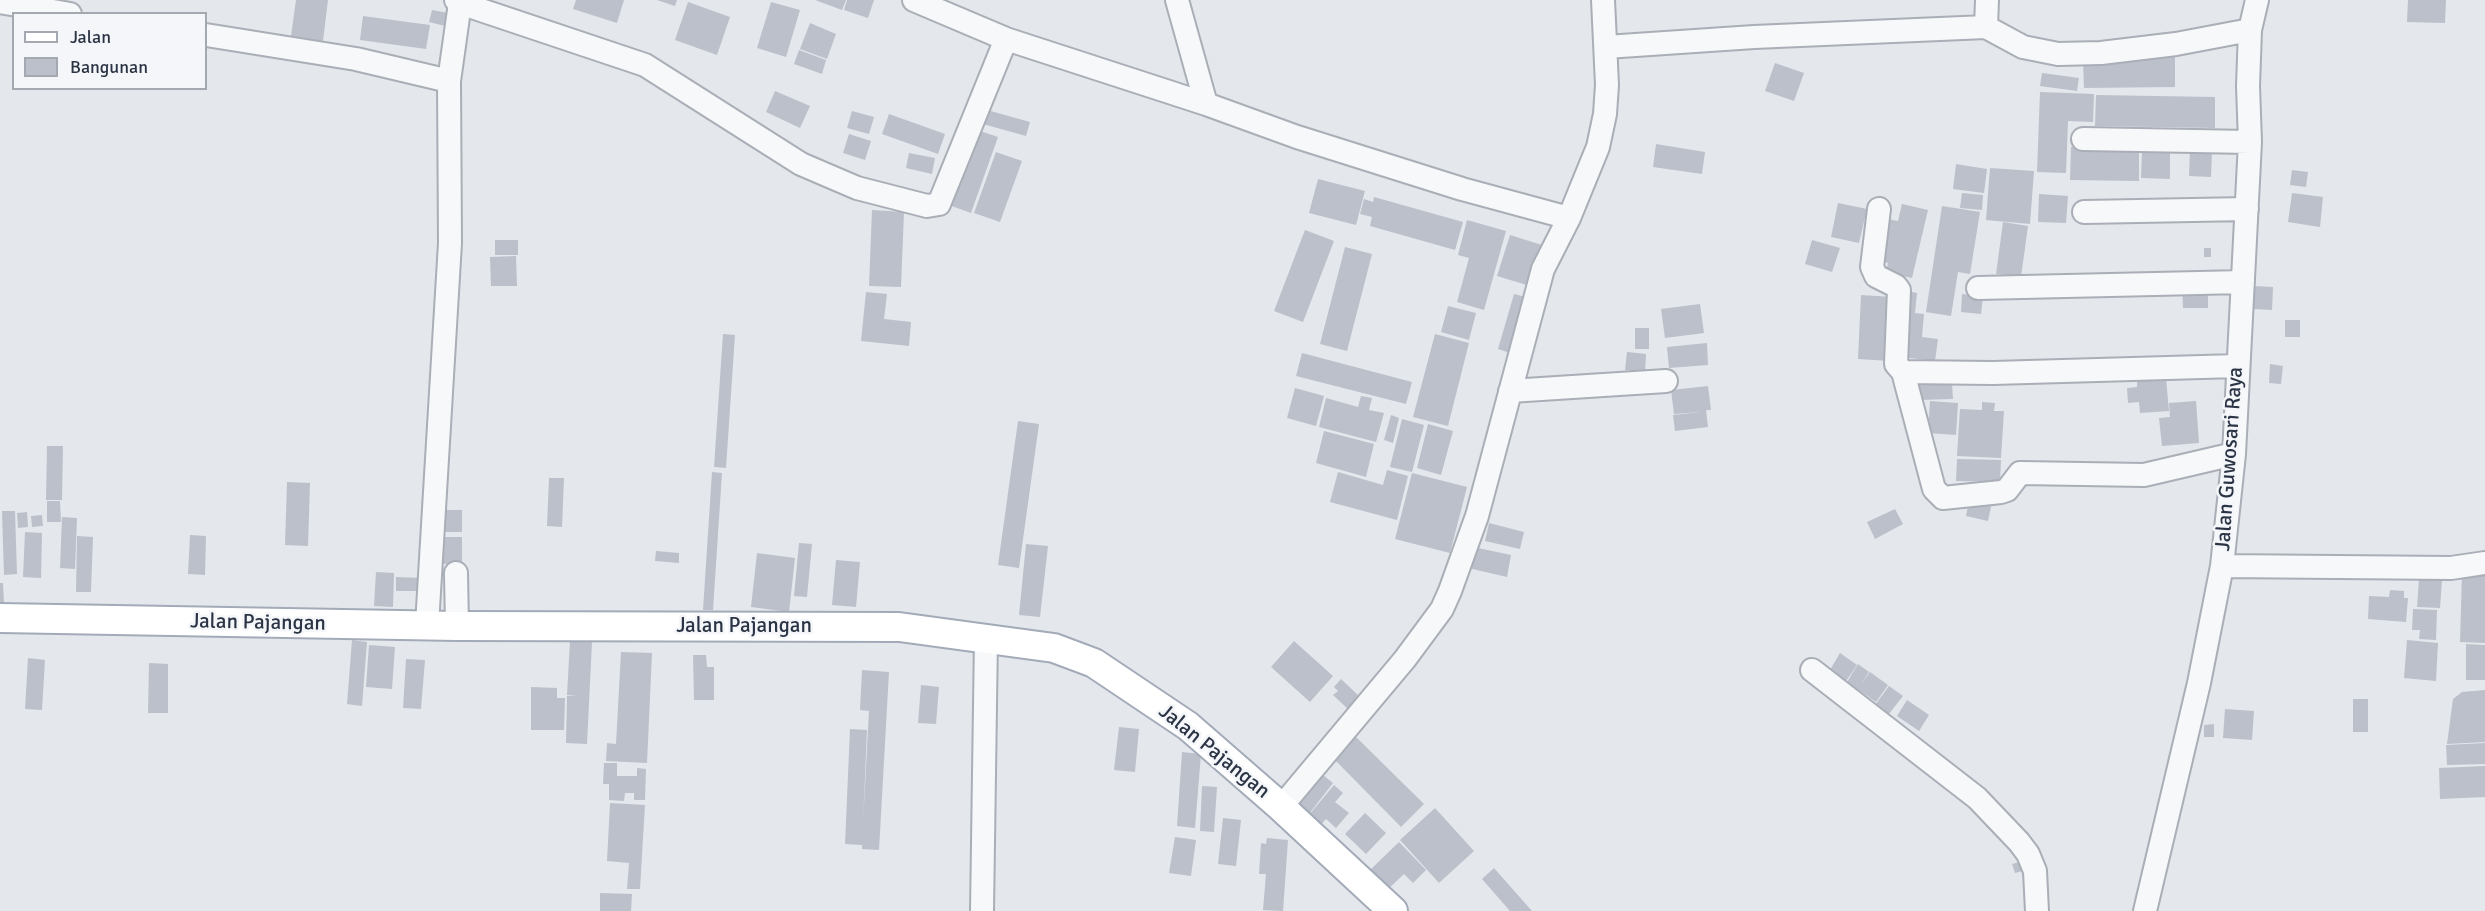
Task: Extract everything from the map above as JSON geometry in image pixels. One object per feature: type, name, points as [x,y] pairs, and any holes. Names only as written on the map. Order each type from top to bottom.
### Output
[{"type":"main road","name":"Jalan Pajangan","points":[[0,618],[457,626],[899,627],[1054,648],[1094,663],[1188,726],[1281,807],[1393,911]]},
{"type":"street","points":[[914,0],[1006,39],[1206,104],[1297,137],[1462,189],[1569,219]]},
{"type":"street","points":[[1177,0],[1206,104]]},
{"type":"street","points":[[1281,807],[1405,659],[1442,609],[1477,516],[1543,269],[1569,219],[1598,147],[1605,114],[1606,47],[1603,0]]},
{"type":"street","points":[[1986,27],[1987,0]]},
{"type":"street","name":"Jalan Guwosari Raya","points":[[2145,911],[2199,683],[2222,566],[2234,454],[2247,209],[2250,142],[2248,86],[2250,30],[2257,0]]},
{"type":"street","points":[[0,2],[58,12]]},
{"type":"street","points":[[427,625],[450,243],[449,81],[458,2],[645,65],[801,165],[857,188],[927,206],[939,204],[1006,39]]},
{"type":"street","points":[[1606,47],[1754,37],[1986,27],[2023,46],[2058,54],[2102,53],[2250,30]]},
{"type":"street","points":[[207,35],[356,59],[449,81]]},
{"type":"street","points":[[2083,139],[2250,142]]},
{"type":"street","points":[[1879,209],[1872,267],[1876,276],[1896,286],[1899,290],[1896,363],[1903,372],[1934,489],[1943,498],[2001,492],[2007,490],[2020,473],[2144,475],[2234,454]]},
{"type":"street","points":[[2084,212],[2247,209]]},
{"type":"street","points":[[1978,288],[2243,282]]},
{"type":"street","points":[[1903,372],[2237,366]]},
{"type":"street","points":[[1510,391],[1666,381]]},
{"type":"street","points":[[2222,566],[2451,568],[2485,563]]},
{"type":"street","points":[[456,573],[457,626]]},
{"type":"street","points":[[982,911],[986,637]]},
{"type":"street","points":[[1812,670],[1977,798],[2019,842],[2028,854],[2035,871],[2037,911]]},
{"type":"building","points":[[296,0],[328,0],[323,41],[291,36]]},
{"type":"building","points":[[576,0],[624,0],[617,23],[573,9]]},
{"type":"building","points":[[657,0],[677,0],[675,6]]},
{"type":"building","points":[[815,0],[846,0],[842,10]]},
{"type":"building","points":[[847,0],[874,0],[868,18],[844,10]]},
{"type":"building","points":[[2408,0],[2446,0],[2445,23],[2407,22]]},
{"type":"building","points":[[688,2],[730,17],[717,55],[675,40]]},
{"type":"building","points":[[771,2],[800,10],[786,57],[757,48]]},
{"type":"building","points":[[432,10],[448,13],[445,26],[429,22]]},
{"type":"building","points":[[363,16],[430,25],[426,49],[360,40]]},
{"type":"building","points":[[810,23],[836,34],[827,59],[800,49]]},
{"type":"building","points":[[799,50],[826,60],[822,74],[794,64]]},
{"type":"building","points":[[2175,57],[2175,87],[2084,88],[2083,59]]},
{"type":"building","points":[[1775,63],[1804,73],[1794,101],[1765,91]]},
{"type":"building","points":[[2042,73],[2079,78],[2077,91],[2040,86]]},
{"type":"building","points":[[775,91],[810,106],[800,128],[766,112]]},
{"type":"building","points":[[2040,92],[2094,94],[2093,122],[2068,121],[2066,173],[2037,172]]},
{"type":"building","points":[[2096,95],[2215,97],[2215,128],[2095,126]]},
{"type":"building","points":[[987,110],[1030,122],[1026,136],[983,124]]},
{"type":"building","points":[[852,111],[874,117],[869,134],[847,128]]},
{"type":"building","points":[[889,114],[945,134],[938,154],[882,134]]},
{"type":"building","points":[[974,129],[998,137],[971,213],[946,204]]},
{"type":"building","points":[[849,134],[871,141],[865,160],[843,153]]},
{"type":"building","points":[[1656,144],[1705,152],[1702,174],[1653,167]]},
{"type":"building","points":[[2071,147],[2139,148],[2139,181],[2070,180]]},
{"type":"building","points":[[2190,149],[2212,151],[2211,177],[2189,176]]},
{"type":"building","points":[[2142,151],[2170,151],[2170,179],[2141,178]]},
{"type":"building","points":[[996,152],[1022,161],[1000,222],[974,213]]},
{"type":"building","points":[[909,153],[935,158],[932,174],[906,168]]},
{"type":"building","points":[[1956,164],[1987,169],[1984,193],[1953,189]]},
{"type":"building","points":[[1990,168],[2034,171],[2030,224],[1986,220]]},
{"type":"building","points":[[2292,170],[2308,172],[2306,187],[2290,185]]},
{"type":"building","points":[[1318,179],[1365,191],[1356,225],[1309,213]]},
{"type":"building","points":[[1962,193],[1983,195],[1982,210],[1960,208]]},
{"type":"building","points":[[2292,193],[2323,197],[2320,227],[2288,222]]},
{"type":"building","points":[[2039,194],[2068,196],[2066,223],[2038,222]]},
{"type":"building","points":[[1374,197],[1463,222],[1455,250],[1370,226],[1372,217],[1360,214],[1364,199],[1373,202]]},
{"type":"building","points":[[1838,203],[1867,209],[1859,243],[1831,237]]},
{"type":"building","points":[[1902,204],[1928,210],[1912,278],[1886,272],[1888,263],[1877,261],[1887,219],[1898,221]]},
{"type":"building","points":[[1942,206],[1980,212],[1970,274],[1958,272],[1951,316],[1926,312]]},
{"type":"building","points":[[872,210],[904,212],[901,287],[869,286]]},
{"type":"building","points":[[1467,220],[1506,231],[1484,310],[1457,302],[1469,258],[1458,255]]},
{"type":"building","points":[[2003,222],[2028,226],[2021,277],[1996,274]]},
{"type":"building","points":[[1305,230],[1334,241],[1303,322],[1274,311]]},
{"type":"building","points":[[1510,235],[1542,245],[1530,286],[1497,276]]},
{"type":"building","points":[[495,240],[518,240],[518,255],[495,255]]},
{"type":"building","points":[[1812,240],[1840,248],[1832,272],[1805,264]]},
{"type":"building","points":[[1345,247],[1372,254],[1347,351],[1320,344]]},
{"type":"building","points":[[2204,248],[2211,248],[2211,257],[2204,257]]},
{"type":"building","points":[[516,256],[517,286],[491,286],[490,257]]},
{"type":"building","points":[[2254,286],[2273,287],[2272,310],[2253,309]]},
{"type":"building","points":[[2182,287],[2208,287],[2208,308],[2183,308]]},
{"type":"building","points":[[1907,291],[1917,293],[1915,313],[1924,314],[1922,337],[1938,339],[1935,361],[1900,357]]},
{"type":"building","points":[[866,292],[887,294],[884,319],[911,322],[909,346],[861,341]]},
{"type":"building","points":[[1514,294],[1529,298],[1513,354],[1498,349]]},
{"type":"building","points":[[1962,294],[1983,296],[1981,314],[1961,312]]},
{"type":"building","points":[[1861,295],[1893,297],[1890,361],[1858,359]]},
{"type":"building","points":[[1700,304],[1704,333],[1665,338],[1661,309]]},
{"type":"building","points":[[1448,306],[1476,313],[1469,340],[1441,332]]},
{"type":"building","points":[[2285,320],[2300,320],[2300,337],[2285,337]]},
{"type":"building","points":[[1635,328],[1649,328],[1649,349],[1635,349]]},
{"type":"building","points":[[723,334],[735,335],[726,468],[714,467]]},
{"type":"building","points":[[1435,334],[1469,343],[1448,426],[1413,417]]},
{"type":"building","points":[[1707,343],[1708,365],[1669,368],[1667,347]]},
{"type":"building","points":[[1627,352],[1646,354],[1645,372],[1625,370]]},
{"type":"building","points":[[1302,353],[1412,382],[1406,404],[1296,376]]},
{"type":"building","points":[[2270,364],[2283,366],[2281,384],[2269,383]]},
{"type":"building","points":[[2166,378],[2169,411],[2140,413],[2139,402],[2128,403],[2127,388],[2137,387],[2137,381]]},
{"type":"building","points":[[1952,384],[1953,399],[1917,400],[1917,385]]},
{"type":"building","points":[[1708,386],[1711,410],[1706,410],[1708,427],[1675,431],[1673,415],[1700,412],[1674,414],[1671,390]]},
{"type":"building","points":[[1295,388],[1324,396],[1316,426],[1287,418]]},
{"type":"building","points":[[1361,396],[1372,398],[1369,410],[1384,413],[1376,442],[1319,427],[1326,398],[1358,407]]},
{"type":"building","points":[[1930,401],[1958,403],[1956,435],[1928,433]]},
{"type":"building","points":[[2196,401],[2199,443],[2162,446],[2159,418],[2170,417],[2169,403]]},
{"type":"building","points":[[1982,402],[1995,403],[1994,411],[2004,411],[2001,458],[1957,456],[1960,409],[1982,410]]},
{"type":"building","points":[[1391,415],[1399,418],[1393,443],[1384,440]]},
{"type":"building","points":[[1402,419],[1424,425],[1412,472],[1390,467]]},
{"type":"building","points":[[1018,421],[1039,424],[1019,568],[998,565]]},
{"type":"building","points":[[1428,424],[1453,431],[1441,475],[1417,468]]},
{"type":"building","points":[[1324,431],[1374,444],[1366,477],[1316,463]]},
{"type":"building","points":[[47,446],[63,446],[62,500],[46,500]]},
{"type":"building","points":[[1957,459],[2001,460],[2000,482],[1956,481]]},
{"type":"building","points":[[1387,470],[1408,476],[1397,520],[1330,502],[1338,472],[1383,485]]},
{"type":"building","points":[[712,472],[722,473],[713,610],[703,610]]},
{"type":"building","points":[[1412,473],[1467,487],[1450,553],[1395,539]]},
{"type":"building","points":[[549,478],[564,478],[562,527],[547,526]]},
{"type":"building","points":[[287,482],[310,483],[308,546],[285,545]]},
{"type":"building","points":[[1970,497],[1992,502],[1988,521],[1966,516]]},
{"type":"building","points":[[47,501],[60,501],[61,522],[47,522]]},
{"type":"building","points":[[1895,509],[1903,524],[1875,539],[1867,522]]},
{"type":"building","points":[[436,510],[462,510],[462,532],[437,532]]},
{"type":"building","points":[[2,511],[15,511],[17,574],[4,575]]},
{"type":"building","points":[[27,512],[28,527],[18,528],[17,513]]},
{"type":"building","points":[[42,515],[43,526],[32,527],[31,516]]},
{"type":"building","points":[[62,517],[77,518],[75,569],[60,568]]},
{"type":"building","points":[[1489,523],[1524,532],[1520,549],[1485,541]]},
{"type":"building","points":[[25,532],[42,533],[41,578],[23,577]]},
{"type":"building","points":[[190,535],[206,536],[205,575],[188,574]]},
{"type":"building","points":[[77,536],[93,537],[91,592],[76,592]]},
{"type":"building","points":[[438,537],[462,537],[462,564],[438,564]]},
{"type":"building","points":[[799,543],[812,544],[807,597],[794,596]]},
{"type":"building","points":[[1026,544],[1048,546],[1040,617],[1019,615]]},
{"type":"building","points":[[1473,547],[1511,555],[1507,577],[1468,568]]},
{"type":"building","points":[[656,551],[679,553],[679,563],[655,561]]},
{"type":"building","points":[[757,553],[795,558],[789,612],[751,607]]},
{"type":"building","points":[[836,560],[860,562],[856,607],[832,605]]},
{"type":"building","points":[[376,572],[394,573],[393,607],[374,606]]},
{"type":"building","points":[[2462,572],[2485,573],[2485,643],[2460,642]]},
{"type":"building","points":[[396,577],[423,578],[422,591],[396,591]]},
{"type":"building","points":[[2419,579],[2442,580],[2440,608],[2417,607]]},
{"type":"building","points":[[0,583],[3,583],[4,603],[0,603]]},
{"type":"building","points":[[2390,590],[2404,591],[2404,598],[2408,598],[2406,622],[2368,619],[2369,596],[2389,597]]},
{"type":"building","points":[[2413,609],[2437,610],[2436,640],[2419,639],[2420,630],[2412,630]]},
{"type":"building","points":[[352,640],[367,642],[362,706],[347,704]]},
{"type":"building","points":[[2407,640],[2438,643],[2436,681],[2404,678]]},
{"type":"building","points":[[570,641],[592,642],[587,744],[566,743],[567,696],[577,695],[567,695]]},
{"type":"building","points":[[1294,641],[1333,676],[1310,702],[1271,667]]},
{"type":"building","points":[[2466,644],[2485,645],[2485,680],[2466,680]]},
{"type":"building","points":[[369,645],[395,647],[392,689],[366,687]]},
{"type":"building","points":[[621,652],[652,653],[647,763],[606,761],[607,743],[616,744]]},
{"type":"building","points":[[1840,653],[1857,665],[1846,681],[1830,670]]},
{"type":"building","points":[[693,655],[706,655],[707,667],[714,667],[714,700],[694,700]]},
{"type":"building","points":[[28,658],[45,660],[42,710],[25,709]]},
{"type":"building","points":[[406,659],[425,660],[421,709],[403,708]]},
{"type":"building","points":[[149,663],[168,664],[168,713],[148,713]]},
{"type":"building","points":[[1858,664],[1869,672],[1861,684],[1870,672],[1888,685],[1876,702],[1847,682]]},
{"type":"building","points":[[862,670],[889,672],[879,850],[862,849],[862,845],[845,844],[850,729],[867,730],[863,823],[869,711],[860,710]]},
{"type":"building","points":[[1341,679],[1361,698],[1349,710],[1333,695],[1338,691],[1334,687]]},
{"type":"building","points":[[921,685],[939,687],[936,724],[918,723]]},
{"type":"building","points":[[1889,686],[1903,696],[1885,719],[1872,709]]},
{"type":"building","points":[[531,687],[557,688],[557,698],[565,698],[564,730],[531,730]]},
{"type":"building","points":[[2485,690],[2485,742],[2447,744],[2453,699],[2462,692]]},
{"type":"building","points":[[2353,699],[2368,699],[2368,732],[2353,732]]},
{"type":"building","points":[[1907,700],[1929,715],[1919,731],[1897,716]]},
{"type":"building","points":[[2225,709],[2254,711],[2252,740],[2223,738]]},
{"type":"building","points":[[2214,724],[2214,737],[2204,737],[2204,725]]},
{"type":"building","points":[[1119,727],[1139,729],[1135,772],[1114,770]]},
{"type":"building","points":[[1356,737],[1424,804],[1401,827],[1334,759]]},
{"type":"building","points":[[2485,743],[2485,764],[2447,765],[2446,745]]},
{"type":"building","points":[[1182,752],[1201,754],[1195,828],[1177,826]]},
{"type":"building","points":[[604,763],[617,763],[617,776],[637,776],[637,768],[646,769],[645,800],[634,800],[634,793],[625,793],[624,801],[609,800],[609,784],[603,784]]},
{"type":"building","points":[[2485,766],[2485,797],[2440,799],[2439,768]]},
{"type":"building","points":[[1318,771],[1333,783],[1309,814],[1294,802]]},
{"type":"building","points":[[1334,785],[1343,793],[1335,802],[1349,813],[1336,828],[1326,819],[1319,827],[1308,816]]},
{"type":"building","points":[[1202,786],[1217,787],[1214,832],[1200,831]]},
{"type":"building","points":[[610,803],[645,805],[640,889],[627,889],[629,863],[607,861]]},
{"type":"building","points":[[1435,808],[1474,851],[1439,883],[1400,840]]},
{"type":"building","points":[[1365,813],[1386,833],[1366,854],[1345,834]]},
{"type":"building","points":[[1223,818],[1241,820],[1236,866],[1218,864]]},
{"type":"building","points":[[1175,837],[1196,840],[1191,876],[1169,873]]},
{"type":"building","points":[[1267,838],[1288,840],[1283,911],[1263,910],[1266,874],[1259,874],[1261,843],[1266,844]]},
{"type":"building","points":[[1399,842],[1426,870],[1413,883],[1404,874],[1386,891],[1368,872]]},
{"type":"building","points":[[2027,860],[2030,869],[2015,873],[2012,864]]},
{"type":"building","points":[[1494,868],[1532,911],[1510,911],[1482,879]]},
{"type":"building","points":[[600,893],[632,894],[631,911],[600,911]]}]
